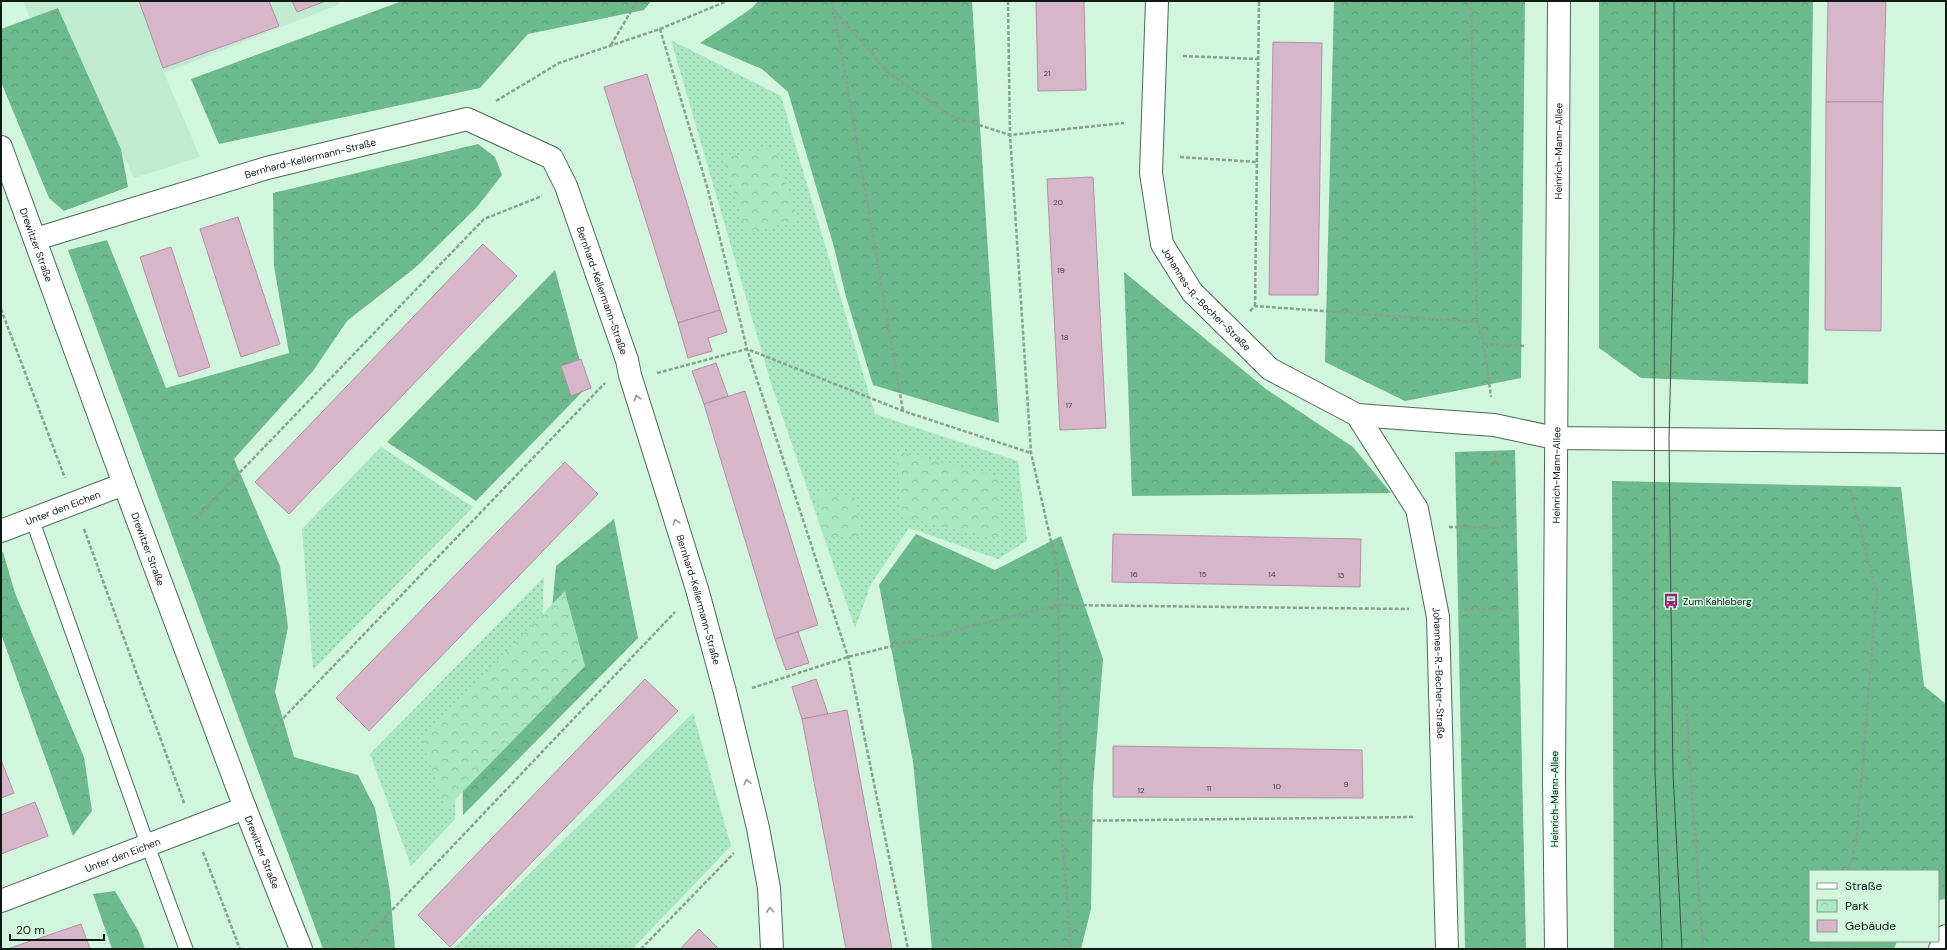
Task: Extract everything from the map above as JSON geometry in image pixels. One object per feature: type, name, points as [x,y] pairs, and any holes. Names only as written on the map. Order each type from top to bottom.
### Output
[{"type":"street","name":"Johannes-R.-Becher-Straße","points":[[1157,1],[1151,173],[1162,244],[1192,292],[1270,369],[1357,415],[1494,425],[1555,438]]},
{"type":"street","name":"Heinrich-Mann-Allee","points":[[1556,949],[1554,778],[1555,438],[1559,1]]},
{"type":"street","name":"Bernhard-Kellermann-Straße","points":[[36,239],[267,168],[467,119],[552,158],[566,186],[627,360],[630,375],[697,589],[725,692],[758,828],[769,888],[772,949]]},
{"type":"street","name":"Drewitzer Straße","points":[[2,154],[36,239],[124,484],[245,808],[301,949]]},
{"type":"street","name":"Johannes-R.-Becher-Straße","points":[[1357,415],[1417,509],[1436,609],[1447,949]]},
{"type":"street","points":[[1555,438],[1946,442]]},
{"type":"street","name":"Unter den Eichen","points":[[1,531],[124,484]]},
{"type":"street","name":"Unter den Eichen","points":[[1,901],[245,808]]},
{"type":"street","points":[[1940,949],[1946,936]]},
{"type":"lane","points":[[32,520],[186,949]]},
{"type":"path","points":[[610,46],[637,1]]},
{"type":"path","points":[[467,119],[559,63],[660,29],[728,1]]},
{"type":"path","points":[[831,1],[834,10],[903,412]]},
{"type":"path","points":[[1008,1],[1010,135],[1032,453],[1058,572],[1057,604],[1061,821],[1071,949]]},
{"type":"path","points":[[1231,330],[1255,306],[1259,1]]},
{"type":"path","points":[[1471,1],[1476,322],[1484,344],[1488,379]]},
{"type":"path","points":[[834,10],[890,74],[951,116],[1010,135],[1124,123]]},
{"type":"path","points":[[660,29],[708,190],[747,349],[848,657],[908,949]]},
{"type":"path","points":[[1155,56],[1258,58]]},
{"type":"path","points":[[1152,155],[1257,162]]},
{"type":"path","points":[[194,520],[484,219],[566,186]]},
{"type":"path","points":[[1255,306],[1476,322]]},
{"type":"path","points":[[1,309],[75,504],[193,828],[240,949]]},
{"type":"path","points":[[1484,344],[1524,346]]},
{"type":"path","points":[[656,373],[747,349],[903,412],[1032,453]]},
{"type":"path","points":[[271,731],[627,360]]},
{"type":"path","points":[[1848,870],[1856,843],[1877,593],[1850,489]]},
{"type":"path","points":[[1420,526],[1498,528]]},
{"type":"path","points":[[355,949],[697,589]]},
{"type":"path","points":[[747,690],[848,657],[1057,604],[1502,610]]},
{"type":"path","points":[[1686,706],[1703,949]]},
{"type":"path","points":[[1061,821],[1420,817]]},
{"type":"path","points":[[641,949],[758,828]]},
{"type":"shaded area","points":[[23,1],[338,1],[340,4],[164,73],[200,157],[134,178],[58,8],[30,18]]},
{"type":"green space","points":[[402,1],[651,1],[644,10],[528,34],[480,88],[219,144],[191,79]]},
{"type":"green space","points":[[758,1],[972,1],[999,423],[873,385],[846,297],[834,247],[788,92],[762,69],[700,43],[752,8]]},
{"type":"green space","points":[[1334,1],[1525,1],[1521,378],[1405,401],[1325,362]]},
{"type":"green space","points":[[1599,1],[1813,1],[1808,384],[1641,378],[1599,348]]},
{"type":"green space","points":[[58,8],[121,149],[128,187],[64,211],[49,198],[1,82],[1,29]]},
{"type":"green space","points":[[671,40],[781,96],[875,414],[1018,461],[1027,541],[998,559],[909,528],[871,584],[855,628],[770,380]]},
{"type":"green space","points":[[478,144],[495,157],[502,175],[477,207],[416,267],[347,321],[313,371],[234,459],[280,566],[288,627],[275,692],[294,757],[358,775],[375,808],[390,891],[395,949],[323,949],[68,250],[107,240],[166,388],[289,353],[274,266],[273,193]]},
{"type":"green space","points":[[776,147],[797,221],[746,232],[723,158]]},
{"type":"green space","points":[[555,270],[587,387],[476,501],[387,442]]},
{"type":"green space","points":[[1124,272],[1266,389],[1353,447],[1391,493],[1132,496]]},
{"type":"green space","points":[[381,447],[473,507],[313,670],[302,529]]},
{"type":"green space","points":[[1515,450],[1526,949],[1465,949],[1455,452]]},
{"type":"green space","points":[[896,451],[999,477],[1002,539],[902,517]]},
{"type":"green space","points":[[1612,481],[1901,487],[1924,686],[1946,704],[1946,899],[1939,900],[1939,870],[1809,870],[1809,942],[1897,942],[1894,949],[1614,949]]},
{"type":"green space","points":[[816,492],[854,497],[862,536],[824,538]]},
{"type":"green space","points":[[614,519],[638,638],[463,815],[462,735],[550,630],[556,566]]},
{"type":"green space","points":[[916,534],[995,570],[1061,536],[1103,659],[1093,787],[1091,909],[1081,949],[932,949],[913,762],[879,585]]},
{"type":"green space","points":[[3,552],[15,593],[84,757],[92,811],[73,836],[1,634],[1,553]]},
{"type":"green space","points":[[544,577],[542,625],[456,729],[455,819],[411,866],[370,754]]},
{"type":"green space","points":[[565,591],[585,666],[446,809],[421,739]]},
{"type":"green space","points":[[693,713],[731,846],[632,949],[453,949]]},
{"type":"green space","points":[[115,891],[139,932],[145,949],[112,949],[93,894]]},
{"type":"building","points":[[139,1],[269,1],[279,26],[163,68]]},
{"type":"building","points":[[292,1],[326,1],[297,12]]},
{"type":"building","points":[[1036,1],[1084,1],[1086,90],[1038,91]]},
{"type":"building","points":[[1828,1],[1886,1],[1883,102],[1826,102]]},
{"type":"building","points":[[1273,42],[1322,43],[1318,295],[1269,295]]},
{"type":"building","points":[[647,74],[720,310],[678,323],[604,87]]},
{"type":"building","points":[[1826,102],[1883,102],[1881,331],[1825,330]]},
{"type":"building","points":[[1093,177],[1106,428],[1060,430],[1047,179]]},
{"type":"building","points":[[238,217],[280,344],[241,357],[200,229]]},
{"type":"building","points":[[483,244],[517,276],[289,514],[255,482]]},
{"type":"building","points":[[171,247],[210,367],[179,377],[140,257]]},
{"type":"building","points":[[720,310],[727,332],[708,338],[712,351],[688,358],[678,323]]},
{"type":"building","points":[[581,359],[591,388],[571,396],[561,366]]},
{"type":"building","points":[[716,363],[728,396],[704,404],[692,371]]},
{"type":"building","points":[[745,391],[818,625],[775,639],[704,404]]},
{"type":"building","points":[[565,462],[598,494],[369,731],[336,698]]},
{"type":"building","points":[[1113,534],[1361,539],[1360,587],[1112,582]]},
{"type":"building","points":[[798,632],[809,663],[786,670],[775,639]]},
{"type":"building","points":[[645,679],[678,711],[450,947],[418,915]]},
{"type":"building","points":[[816,679],[828,714],[802,719],[792,687]]},
{"type":"building","points":[[847,710],[892,949],[846,949],[802,719]]},
{"type":"building","points":[[1113,746],[1362,750],[1363,798],[1113,797]]},
{"type":"building","points":[[1,760],[14,793],[1,798]]},
{"type":"building","points":[[35,802],[48,836],[1,854],[1,815]]},
{"type":"building","points":[[81,924],[90,949],[10,949],[10,948]]},
{"type":"building","points":[[699,929],[719,949],[680,949]]},
{"type":"tram line","points":[[1655,1],[1655,772],[1662,949]]},
{"type":"tram line","points":[[1674,1],[1674,232],[1669,439],[1673,773],[1682,949]]},
{"type":"place","name":"Zum Kahleberg","points":[[1671,601]]}]
